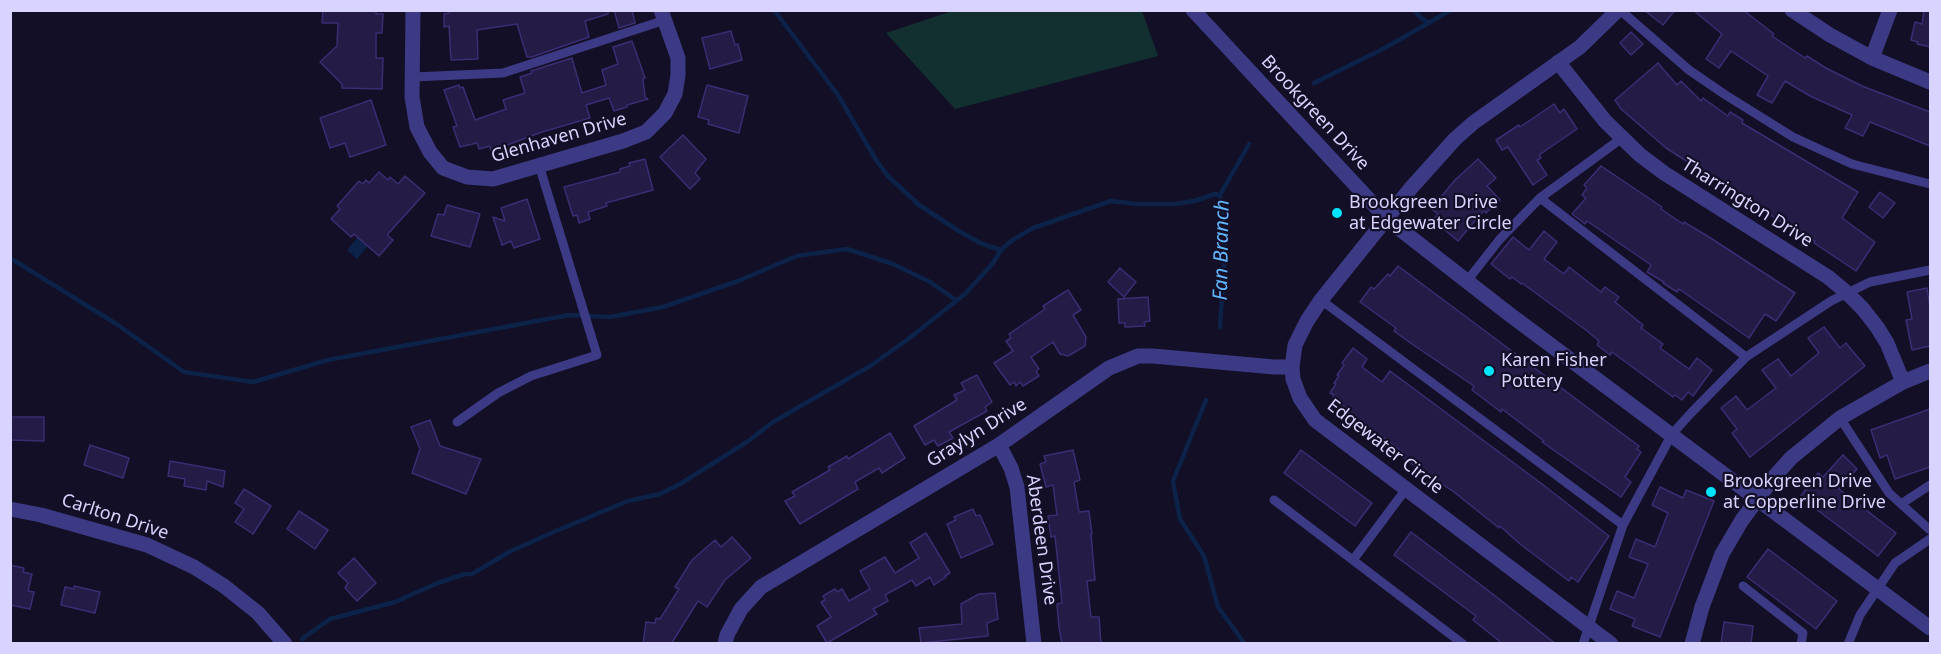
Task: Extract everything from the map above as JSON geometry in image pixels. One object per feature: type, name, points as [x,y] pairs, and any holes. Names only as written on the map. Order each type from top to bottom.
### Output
[{"type":"street","name":"Glenhaven Drive","points":[[413,10],[412,97],[417,126],[430,152],[443,168],[467,177],[493,179],[623,141],[646,132],[665,112],[675,94],[678,58],[663,15]]},
{"type":"street","name":"Brookgreen Drive","points":[[1193,10],[1387,219],[1930,628]]},
{"type":"street","name":"Edgewater Circle","points":[[1611,644],[1315,420],[1300,398],[1293,379],[1292,367],[1295,345],[1321,300],[1411,188],[1455,139],[1473,123],[1597,33],[1619,10]]},
{"type":"street","points":[[1792,10],[1830,35],[1872,58],[1930,82]]},
{"type":"street","points":[[1872,58],[1890,10]]},
{"type":"street","name":"Tharrington Drive","points":[[1558,62],[1622,138],[1664,173],[1828,277],[1846,292],[1863,309],[1887,343],[1904,382]]},
{"type":"street","name":"Graylyn Drive","points":[[725,644],[727,635],[741,609],[761,587],[999,445],[1096,375],[1124,361],[1138,356],[1292,367]]},
{"type":"street","points":[[1692,644],[1702,607],[1722,554],[1742,520],[1791,458],[1840,418],[1904,382],[1930,371]]},
{"type":"street","name":"Aberdeen Drive","points":[[999,445],[1011,468],[1017,487],[1034,644]]},
{"type":"street","name":"Carlton Drive","points":[[10,509],[41,515],[147,545],[195,567],[258,613],[285,644]]},
{"type":"lane","points":[[1619,10],[1689,70],[1792,136],[1852,164],[1930,184]]},
{"type":"lane","points":[[413,77],[502,73],[663,15]]},
{"type":"lane","points":[[1467,281],[1500,239],[1540,198],[1622,138]]},
{"type":"lane","points":[[457,422],[498,393],[531,376],[597,355],[539,165]]},
{"type":"lane","points":[[1540,198],[1746,357]]},
{"type":"lane","points":[[1583,644],[1623,525],[1672,434],[1746,357],[1846,292],[1870,282],[1930,270]]},
{"type":"lane","points":[[1321,300],[1623,525]]},
{"type":"lane","points":[[1840,418],[1889,493],[1930,530]]},
{"type":"lane","points":[[1901,504],[1930,484]]},
{"type":"lane","points":[[1353,560],[1406,489]]},
{"type":"lane","points":[[1274,500],[1463,644]]},
{"type":"lane","points":[[1848,644],[1860,615],[1895,563],[1930,539]]},
{"type":"lane","points":[[1743,586],[1803,633],[1801,644]]},
{"type":"green space","points":[[955,10],[1142,11],[1158,56],[955,109],[886,33]]},
{"type":"water","points":[[367,226],[377,235],[357,259],[347,250]]},
{"type":"building","points":[[323,10],[376,10],[376,14],[383,14],[382,33],[376,33],[376,58],[383,58],[382,89],[342,88],[342,84],[320,62],[337,46],[338,23],[322,23]]},
{"type":"building","points":[[448,10],[608,10],[608,14],[585,21],[589,37],[532,57],[527,57],[517,24],[477,30],[478,59],[451,60],[449,26],[444,27],[444,14],[449,13]]},
{"type":"building","points":[[614,10],[632,10],[635,23],[619,28]]},
{"type":"building","points":[[1644,10],[1675,10],[1663,25]]},
{"type":"building","points":[[1693,10],[1743,10],[1774,34],[1772,36],[1805,58],[1807,56],[1862,86],[1930,112],[1930,146],[1870,122],[1863,136],[1845,128],[1852,115],[1810,96],[1785,81],[1772,103],[1757,95],[1768,76],[1731,51],[1719,68],[1706,59],[1722,34]]},
{"type":"building","points":[[1924,10],[1930,10],[1930,47],[1911,40],[1915,22],[1922,24]]},
{"type":"building","points":[[731,31],[735,45],[738,44],[742,60],[710,69],[702,38]]},
{"type":"building","points":[[1631,32],[1643,44],[1631,55],[1620,43]]},
{"type":"building","points":[[632,41],[645,78],[643,79],[645,97],[648,99],[614,111],[609,98],[586,105],[590,118],[542,132],[491,151],[490,146],[479,149],[477,143],[460,147],[453,127],[457,126],[444,90],[459,85],[460,88],[463,87],[475,120],[506,109],[503,100],[525,93],[520,77],[532,73],[531,71],[572,58],[582,93],[606,85],[602,70],[618,64],[613,47]]},
{"type":"building","points":[[1658,63],[1677,85],[1681,81],[1701,101],[1703,98],[1728,116],[1730,112],[1743,120],[1742,123],[1858,192],[1842,218],[1875,242],[1856,271],[1814,243],[1815,241],[1666,148],[1621,109],[1615,100]]},
{"type":"building","points":[[707,85],[748,96],[739,133],[708,124],[709,120],[698,117]]},
{"type":"building","points":[[371,100],[386,145],[350,157],[345,143],[330,148],[320,118]]},
{"type":"building","points":[[1554,104],[1560,113],[1564,109],[1577,129],[1539,155],[1541,158],[1537,160],[1547,175],[1533,185],[1508,147],[1502,150],[1496,140]]},
{"type":"building","points":[[683,135],[706,159],[695,173],[700,179],[690,189],[660,157]]},
{"type":"building","points":[[645,159],[653,190],[606,203],[607,206],[588,212],[590,219],[579,223],[577,215],[573,216],[564,187],[620,172],[620,169],[630,166],[629,163]]},
{"type":"building","points":[[1478,159],[1496,178],[1487,186],[1500,200],[1486,213],[1484,210],[1458,241],[1433,220],[1438,214],[1431,209],[1455,180]]},
{"type":"building","points":[[1601,166],[1683,224],[1684,222],[1709,237],[1795,293],[1776,321],[1765,314],[1749,338],[1679,289],[1677,292],[1647,272],[1651,265],[1587,221],[1585,224],[1572,214],[1586,198],[1582,195],[1587,188],[1584,185]]},
{"type":"building","points":[[379,172],[388,180],[390,177],[398,184],[405,176],[425,193],[387,235],[393,240],[379,256],[354,234],[351,237],[331,219],[340,209],[337,206],[359,181],[363,184],[366,180],[369,183]]},
{"type":"building","points":[[1880,192],[1895,203],[1883,218],[1869,207]]},
{"type":"building","points":[[527,199],[540,239],[514,248],[511,241],[502,245],[493,217],[505,221],[501,208]]},
{"type":"building","points":[[447,205],[480,214],[470,247],[431,236],[438,214],[444,215]]},
{"type":"building","points":[[1544,231],[1557,242],[1544,259],[1564,274],[1569,267],[1601,292],[1605,287],[1619,297],[1615,302],[1643,325],[1641,328],[1663,344],[1660,348],[1689,369],[1697,358],[1712,370],[1693,396],[1688,392],[1682,400],[1675,395],[1673,397],[1612,352],[1610,355],[1597,345],[1599,341],[1586,330],[1522,283],[1512,277],[1510,279],[1491,264],[1513,237],[1529,250]]},
{"type":"building","points":[[1398,266],[1639,446],[1637,449],[1641,452],[1625,477],[1631,482],[1621,497],[1542,442],[1544,441],[1502,409],[1501,412],[1472,390],[1474,386],[1394,331],[1396,328],[1360,302],[1371,287],[1374,289]]},
{"type":"building","points":[[1120,268],[1136,282],[1124,297],[1108,282]]},
{"type":"building","points":[[1927,288],[1930,308],[1930,346],[1912,350],[1906,320],[1912,319],[1907,292]]},
{"type":"building","points":[[1068,290],[1081,310],[1073,315],[1086,337],[1085,346],[1068,356],[1060,354],[1053,342],[1031,357],[1039,369],[1036,371],[1039,376],[1023,386],[1020,382],[1016,386],[1014,382],[1010,385],[994,363],[1013,351],[1006,341],[1011,338],[1009,334],[1045,309],[1043,306]]},
{"type":"building","points":[[1148,297],[1150,321],[1144,322],[1145,326],[1125,327],[1125,323],[1119,323],[1118,299]]},
{"type":"building","points":[[1824,327],[1840,348],[1846,343],[1865,366],[1750,457],[1732,433],[1737,429],[1721,408],[1736,396],[1747,410],[1776,388],[1762,370],[1778,359],[1791,376],[1819,353],[1808,338]]},
{"type":"building","points":[[1353,348],[1367,359],[1362,367],[1382,382],[1390,371],[1609,536],[1578,582],[1571,577],[1569,581],[1500,526],[1499,528],[1454,492],[1402,457],[1404,453],[1384,438],[1382,441],[1346,416],[1350,411],[1330,393],[1344,365],[1342,363]]},
{"type":"building","points":[[977,375],[992,402],[985,407],[987,411],[949,432],[953,438],[938,446],[934,440],[925,445],[914,426],[957,400],[954,395],[965,390],[961,383]]},
{"type":"building","points":[[1930,409],[1930,467],[1895,479],[1887,455],[1880,458],[1871,430]]},
{"type":"building","points":[[10,417],[44,417],[44,441],[10,440]]},
{"type":"building","points":[[430,420],[440,446],[481,459],[466,494],[412,473],[420,449],[411,427]]},
{"type":"building","points":[[890,433],[905,458],[882,473],[879,468],[855,482],[858,489],[800,524],[785,501],[795,496],[792,492],[830,470],[828,467],[847,456],[848,459]]},
{"type":"building","points":[[90,445],[129,458],[123,478],[84,465]]},
{"type":"building","points":[[1073,450],[1080,480],[1074,482],[1079,512],[1089,511],[1095,580],[1087,581],[1091,617],[1099,617],[1101,644],[1062,644],[1059,628],[1057,604],[1062,603],[1055,536],[1051,537],[1048,516],[1057,515],[1053,485],[1046,487],[1040,464],[1046,462],[1044,456]]},
{"type":"building","points":[[1301,450],[1372,503],[1355,526],[1284,473]]},
{"type":"building","points":[[1843,455],[1857,469],[1839,489],[1896,533],[1878,556],[1800,497],[1818,473],[1823,477]]},
{"type":"building","points":[[170,461],[225,471],[223,487],[207,481],[206,490],[184,486],[185,479],[168,476]]},
{"type":"building","points":[[1660,487],[1683,498],[1686,490],[1714,501],[1660,637],[1632,626],[1635,619],[1610,609],[1617,591],[1634,598],[1648,564],[1629,557],[1636,539],[1655,547],[1668,513],[1652,505]]},
{"type":"building","points":[[244,489],[271,506],[253,534],[235,522],[244,509],[235,503]]},
{"type":"building","points":[[973,509],[976,516],[980,515],[993,544],[961,558],[947,524],[956,520],[954,517]]},
{"type":"building","points":[[299,511],[328,530],[315,549],[287,529]]},
{"type":"building","points":[[1411,532],[1556,644],[1503,644],[1473,620],[1476,616],[1394,555]]},
{"type":"building","points":[[926,533],[950,573],[934,585],[930,577],[916,586],[912,580],[885,595],[888,601],[873,609],[877,614],[827,643],[817,626],[831,617],[821,602],[825,600],[823,596],[835,589],[837,592],[842,589],[849,601],[870,589],[860,571],[885,557],[895,573],[919,558],[910,543]]},
{"type":"building","points":[[732,537],[751,558],[725,580],[707,607],[698,601],[671,644],[643,644],[646,622],[655,623],[656,618],[660,619],[679,589],[675,587],[692,560],[715,540],[721,547]]},
{"type":"building","points":[[1768,549],[1837,601],[1816,629],[1747,577]]},
{"type":"building","points":[[354,558],[376,583],[357,601],[345,588],[348,583],[338,573]]},
{"type":"building","points":[[10,565],[24,568],[23,572],[32,574],[28,591],[34,592],[30,609],[10,605]]},
{"type":"building","points":[[74,586],[100,592],[95,613],[61,605],[65,587],[74,589]]},
{"type":"building","points":[[995,593],[998,619],[987,623],[988,636],[921,643],[919,628],[962,624],[961,604],[979,594]]},
{"type":"building","points":[[1724,622],[1753,626],[1751,644],[1721,644]]},
{"type":"waterway","points":[[774,10],[838,95],[876,160],[888,176],[919,205],[980,243],[1001,250]]},
{"type":"waterway","points":[[1414,10],[1429,23]]},
{"type":"waterway","name":"Fan Branch","points":[[1314,83],[1383,49],[1451,10]]},
{"type":"waterway","name":"Fan Branch","points":[[1220,327],[1225,249],[1220,195],[1249,144]]},
{"type":"waterway","points":[[302,639],[330,619],[395,602],[438,583],[472,574],[509,552],[558,530],[628,501],[660,494],[680,484],[747,442],[773,422],[870,366],[907,340],[965,294],[1011,241],[1033,228],[1111,201],[1175,204],[1215,194],[1220,195]]},
{"type":"waterway","points":[[10,258],[115,323],[184,372],[253,382],[328,360],[569,315],[610,317],[663,307],[738,281],[797,256],[847,249],[893,264],[930,282],[956,300]]},
{"type":"waterway","name":"Fan Branch","points":[[1206,400],[1173,481],[1180,519],[1204,556],[1218,607],[1245,644]]},
{"type":"place","name":"Brookgreen Drive at Edgewater Circle","points":[[1337,213]]},
{"type":"place","name":"Karen Fisher Pottery","points":[[1489,371]]},
{"type":"place","name":"Brookgreen Drive at Copperline Drive","points":[[1711,492]]}]
